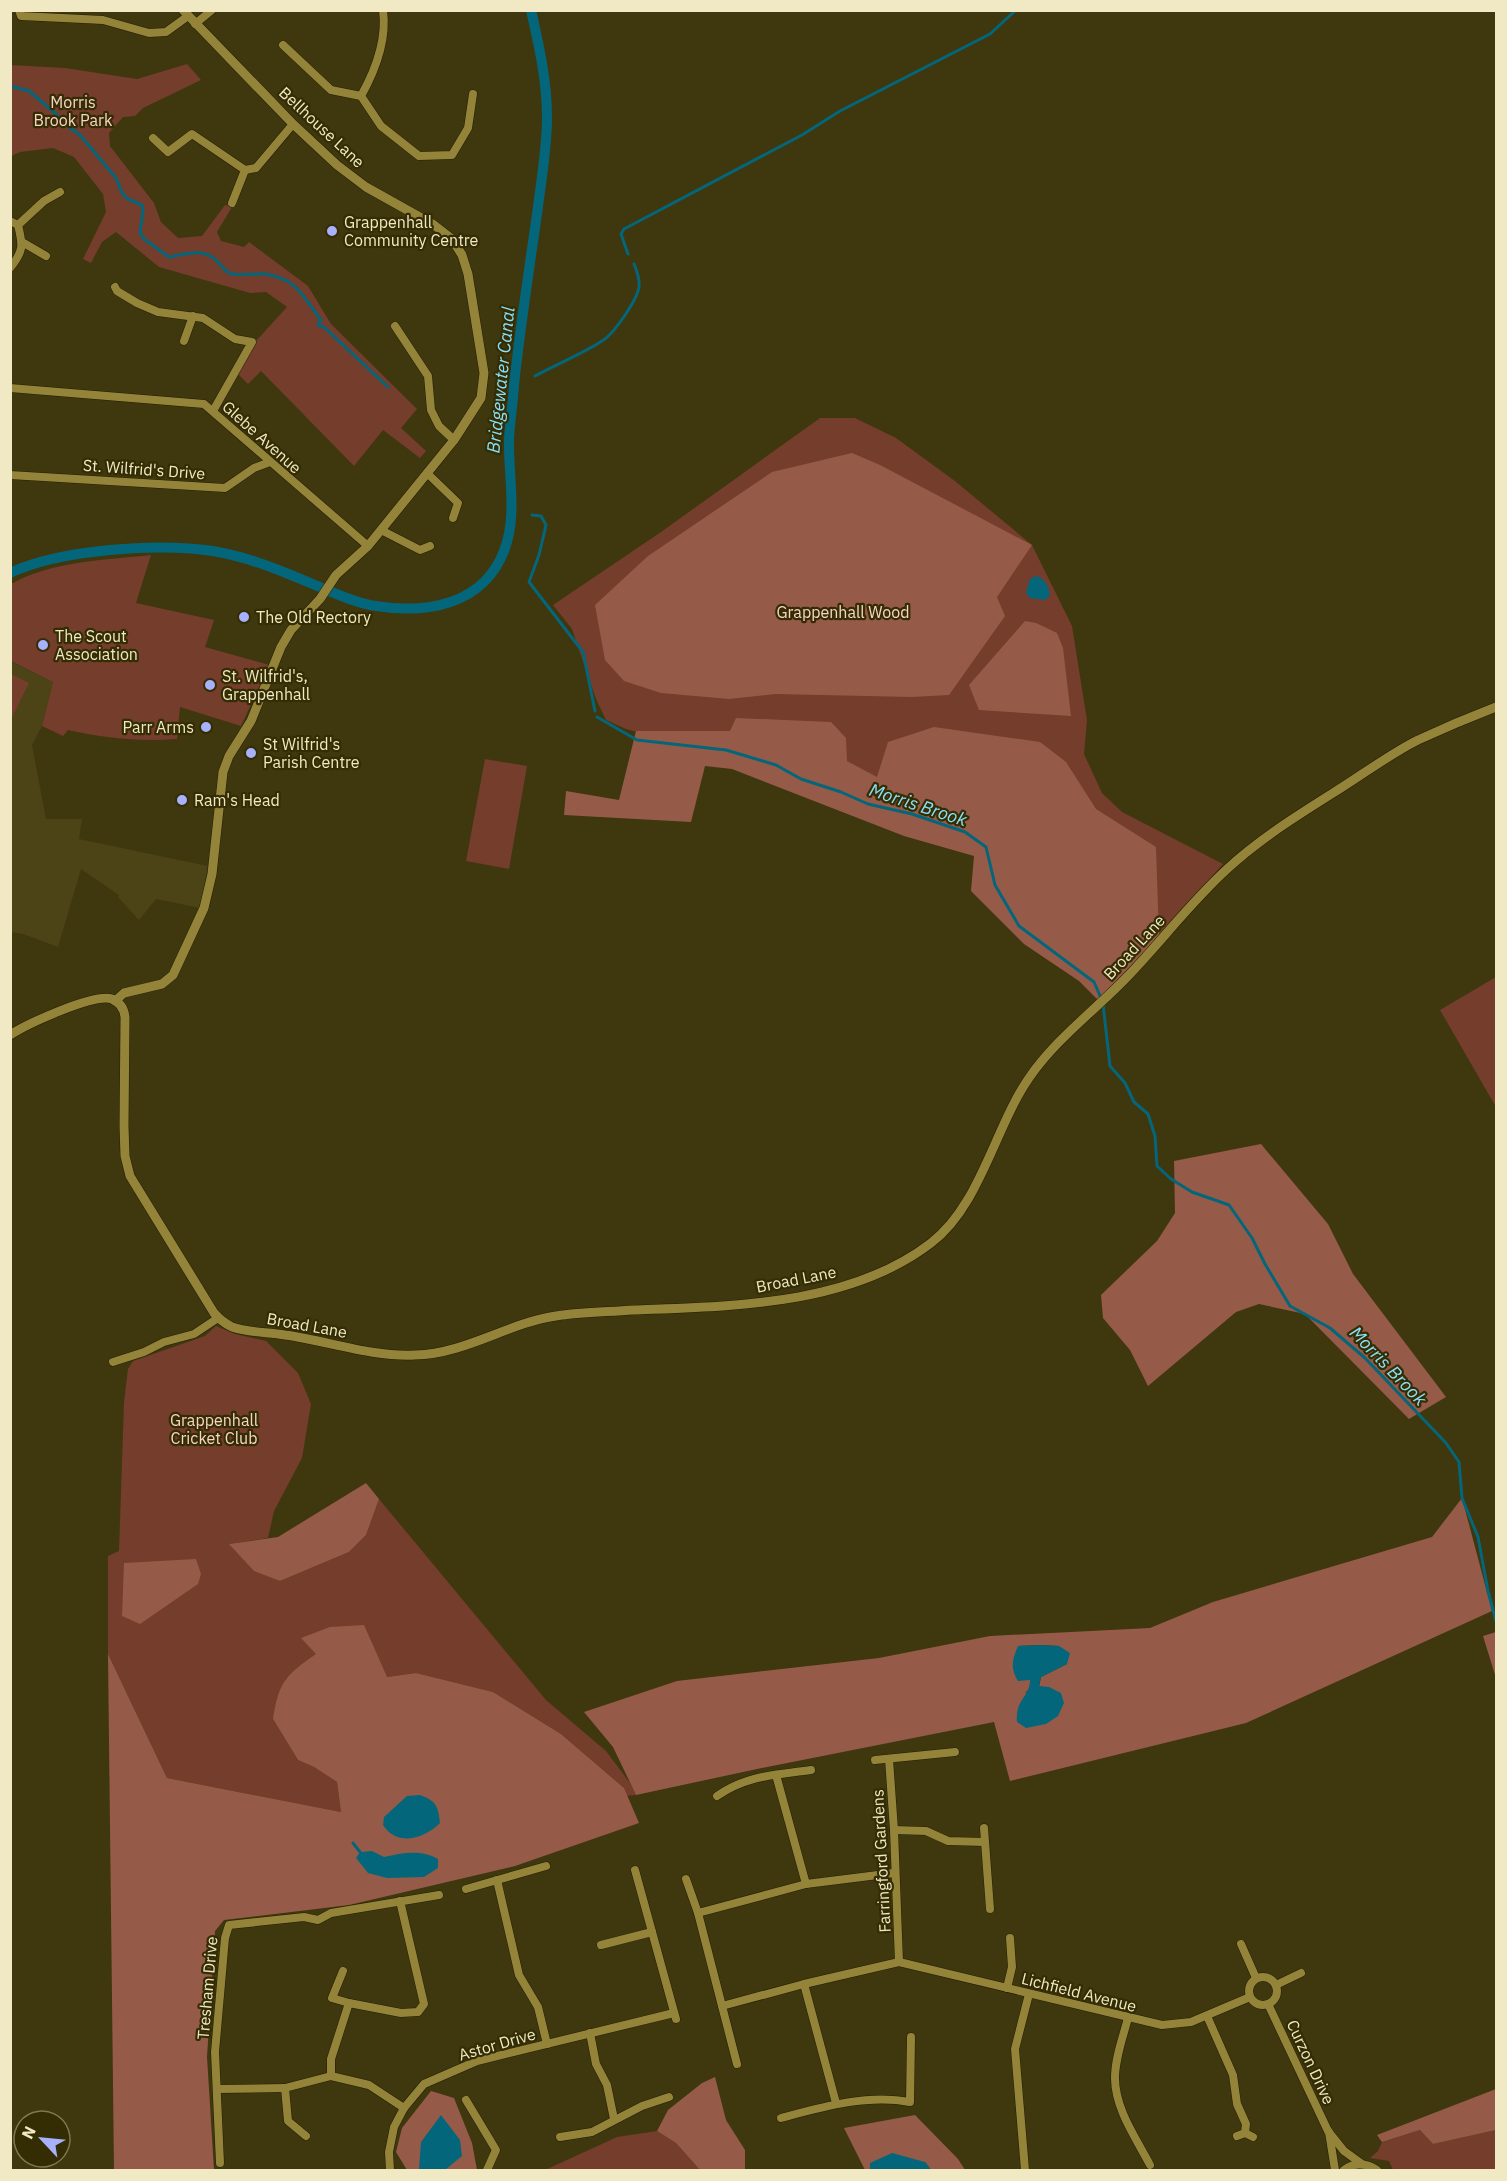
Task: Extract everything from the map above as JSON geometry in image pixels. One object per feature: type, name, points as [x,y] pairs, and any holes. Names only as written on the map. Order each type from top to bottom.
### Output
[{"type":"street","points":[[19,10],[21,16],[103,20],[149,33],[166,32],[185,13]]},
{"type":"street","points":[[195,24],[212,10]]},
{"type":"street","points":[[361,96],[371,78],[385,27],[383,10]]},
{"type":"street","name":"Bellhouse Lane","points":[[116,1001],[124,993],[162,984],[173,975],[204,908],[212,874],[223,772],[229,756],[250,721],[281,646],[291,630],[321,599],[336,575],[368,546],[454,440],[481,398],[484,374],[470,285],[462,255],[452,239],[366,187],[337,165],[293,124],[185,13]]},
{"type":"street","points":[[283,45],[331,90],[361,96],[381,126],[420,156],[452,155],[468,128],[473,94]]},
{"type":"street","points":[[153,138],[168,152],[192,134],[245,170],[256,168],[293,124]]},
{"type":"street","points":[[232,202],[245,170]]},
{"type":"street","points":[[10,268],[21,255],[22,242],[14,223],[60,192]]},
{"type":"street","points":[[22,242],[46,256]]},
{"type":"street","points":[[115,287],[117,291],[137,303],[158,312],[203,318],[235,339],[252,342],[213,411]]},
{"type":"street","points":[[184,341],[193,316]]},
{"type":"street","points":[[395,326],[428,376],[431,410],[439,426],[454,440]]},
{"type":"street","name":"Glebe Avenue","points":[[10,388],[204,404],[368,546]]},
{"type":"street","name":"St. Wilfrid's Drive","points":[[10,475],[225,488],[254,468],[270,462]]},
{"type":"street","points":[[427,474],[458,503],[453,518]]},
{"type":"street","points":[[381,530],[420,550],[430,546]]},
{"type":"street","name":"Broad Lane","points":[[218,1318],[228,1325],[244,1330],[287,1335],[384,1353],[426,1355],[459,1348],[527,1322],[559,1315],[746,1304],[808,1295],[852,1282],[906,1260],[935,1241],[948,1228],[977,1180],[1030,1076],[1053,1050],[1112,993],[1224,871],[1263,839],[1415,742],[1497,707]]},
{"type":"street","points":[[10,1035],[87,1001],[103,998],[116,1001],[125,1017],[124,1126],[127,1168],[138,1191],[218,1318],[194,1334],[164,1342],[144,1352],[113,1362]]},
{"type":"street","points":[[875,1760],[955,1752]]},
{"type":"street","name":"Farringford Gardens","points":[[889,1759],[899,1962]]},
{"type":"street","points":[[717,1796],[745,1780],[811,1770]]},
{"type":"street","points":[[776,1775],[806,1884]]},
{"type":"street","points":[[984,1828],[990,1909]]},
{"type":"street","points":[[894,1830],[926,1831],[948,1841],[985,1842]]},
{"type":"street","points":[[466,1889],[546,1866]]},
{"type":"street","name":"Astor Drive","points":[[390,2170],[389,2151],[394,2127],[404,2108],[424,2084],[477,2061],[590,2033],[675,2016],[635,1870]]},
{"type":"street","points":[[698,1913],[806,1884],[894,1873]]},
{"type":"street","points":[[686,1879],[698,1913],[737,2064]]},
{"type":"street","points":[[497,1880],[519,1975],[538,2007],[547,2044]]},
{"type":"street","name":"Tresham Drive","points":[[220,2163],[215,2052],[225,1938],[229,1925],[304,1917],[318,1920],[331,1913],[439,1895]]},
{"type":"street","points":[[343,1971],[332,1998],[401,2013],[418,2012],[424,2004],[400,1901]]},
{"type":"street","points":[[601,1945],[652,1932]]},
{"type":"street","points":[[1007,1988],[1012,1966],[1010,1938]]},
{"type":"street","points":[[1240,1944],[1256,1978]]},
{"type":"street","points":[[722,2006],[899,1962]]},
{"type":"street","name":"Lichfield Avenue","points":[[899,1962],[1162,2025],[1182,2024],[1250,1997]]},
{"type":"street","points":[[1276,1985],[1301,1973]]},
{"type":"street","points":[[1261,1976],[1270,1978],[1276,1985],[1277,1994],[1268,2004],[1260,2005],[1250,1997],[1250,1984],[1256,1978],[1261,1976]]},
{"type":"street","points":[[804,1984],[836,2103]]},
{"type":"street","points":[[1025,2170],[1016,2049],[1029,1994]]},
{"type":"street","points":[[331,2076],[331,2059],[349,2003]]},
{"type":"street","name":"Curzon Drive","points":[[1268,2004],[1328,2131]]},
{"type":"street","points":[[1207,2016],[1233,2075],[1237,2104],[1246,2124],[1245,2135]]},
{"type":"street","points":[[1128,2018],[1116,2066],[1115,2088],[1122,2109],[1151,2167]]},
{"type":"street","points":[[590,2033],[596,2064],[607,2085],[614,2119]]},
{"type":"street","points":[[781,2118],[836,2103],[899,2100],[910,2102],[911,2037]]},
{"type":"street","points":[[217,2089],[285,2088],[331,2076],[369,2085],[404,2108]]},
{"type":"street","points":[[285,2088],[288,2121],[306,2136]]},
{"type":"street","points":[[560,2138],[592,2132],[642,2106],[669,2097]]},
{"type":"street","points":[[466,2100],[496,2150],[487,2170]]},
{"type":"street","points":[[1328,2131],[1344,2151],[1362,2164],[1377,2170]]},
{"type":"street","points":[[1328,2131],[1335,2170]]},
{"type":"street","points":[[1344,2170],[1362,2164]]},
{"type":"shaded area","points":[[10,661],[53,682],[42,726],[32,745],[46,819],[82,819],[79,839],[208,866],[200,908],[156,899],[139,920],[118,897],[119,895],[81,869],[58,947],[11,932]]},
{"type":"green space","name":"Morris Brook Park","points":[[187,64],[201,80],[143,108],[135,116],[123,117],[109,133],[110,146],[154,203],[161,222],[178,238],[202,236],[225,205],[232,207],[217,232],[221,241],[244,247],[249,242],[308,286],[331,324],[417,409],[401,428],[426,451],[420,458],[383,430],[354,466],[261,371],[248,384],[238,374],[255,342],[287,307],[266,292],[250,293],[159,267],[116,232],[102,242],[91,263],[83,259],[106,212],[103,194],[74,157],[53,148],[20,152],[11,156],[10,65],[65,68],[137,79]]},
{"type":"green space","name":"Grappenhall Wood","points":[[820,418],[855,418],[896,438],[955,481],[1032,545],[1072,626],[1087,720],[1084,754],[1102,793],[1122,812],[1223,864],[1159,936],[977,852],[738,758],[626,729],[606,720],[596,699],[572,629],[553,605],[661,532]]},
{"type":"green space","points":[[852,453],[880,465],[1032,545],[997,597],[1005,616],[949,695],[912,697],[775,694],[729,699],[661,693],[624,681],[605,660],[595,605],[648,556],[772,472]]},
{"type":"green space","points":[[151,555],[136,603],[214,620],[205,647],[269,665],[241,726],[180,707],[177,739],[122,739],[68,730],[63,736],[42,726],[53,682],[11,661],[11,584],[27,576],[61,566]]},
{"type":"green space","points":[[1025,621],[1036,623],[1057,633],[1063,648],[1071,716],[979,710],[969,685]]},
{"type":"green space","points":[[11,674],[29,683],[11,720]]},
{"type":"green space","points":[[736,718],[831,722],[846,738],[847,761],[877,777],[888,742],[934,727],[1040,742],[1066,762],[1096,809],[1156,847],[1159,936],[1098,1000],[1079,981],[1024,944],[971,891],[974,856],[904,836],[732,769],[705,766],[691,822],[564,815],[566,791],[619,800],[636,731],[730,731]]},
{"type":"green space","points":[[485,759],[527,766],[509,869],[466,861]]},
{"type":"green space","points":[[1496,977],[1496,1107],[1440,1010]]},
{"type":"green space","points":[[1261,1144],[1328,1224],[1353,1274],[1446,1397],[1409,1419],[1305,1314],[1259,1304],[1236,1312],[1148,1386],[1130,1350],[1103,1318],[1101,1295],[1157,1241],[1175,1213],[1174,1161]]},
{"type":"green space","name":"Grappenhall Cricket Club","points":[[216,1326],[235,1334],[266,1341],[298,1373],[311,1404],[302,1458],[274,1511],[268,1538],[230,1544],[254,1570],[280,1581],[349,1552],[366,1535],[379,1499],[546,1700],[606,1751],[630,1783],[636,1795],[625,1796],[624,1788],[561,1734],[493,1692],[416,1673],[387,1677],[302,1637],[317,1654],[273,1719],[298,1760],[337,1782],[341,1812],[167,1778],[108,1654],[108,1556],[119,1551],[124,1402],[128,1369],[133,1361],[205,1336]]},
{"type":"green space","points":[[366,1483],[379,1499],[366,1535],[349,1552],[280,1581],[254,1571],[229,1544],[278,1537]]},
{"type":"green space","points":[[1462,1498],[1492,1611],[1246,1723],[1010,1781],[994,1722],[636,1795],[613,1747],[584,1712],[677,1681],[879,1658],[990,1636],[1150,1628],[1213,1602],[1432,1537]],"holes":[[[1018,1646],[1059,1646],[1067,1664],[1041,1677],[1039,1687],[1048,1687],[1025,1693],[1030,1688],[1030,1679]]]},
{"type":"green space","points":[[196,1559],[201,1574],[198,1584],[140,1624],[122,1616],[124,1563]]},
{"type":"green space","points":[[364,1625],[387,1677],[416,1673],[493,1692],[561,1734],[624,1788],[639,1823],[515,1866],[349,1905],[224,1920],[215,1931],[207,2057],[214,2170],[114,2170],[108,1654],[167,1778],[341,1812],[337,1782],[298,1760],[273,1719],[281,1687],[297,1668],[316,1654],[301,1638],[330,1627]]},
{"type":"green space","points":[[1496,1632],[1496,1678],[1483,1636]]},
{"type":"green space","points":[[715,2077],[726,2120],[745,2150],[745,2170],[700,2170],[676,2143],[657,2131],[668,2110],[702,2083]]},
{"type":"green space","points":[[1496,2089],[1496,2130],[1433,2144],[1420,2130],[1382,2142],[1377,2135]]},
{"type":"green space","points":[[431,2091],[454,2098],[472,2143],[477,2170],[407,2170],[396,2152],[402,2128]]},
{"type":"green space","points":[[915,2115],[958,2159],[965,2170],[931,2170],[925,2162],[870,2163],[870,2170],[865,2170],[844,2128]]},
{"type":"green space","points":[[1420,2130],[1433,2144],[1496,2130],[1496,2170],[1393,2170],[1389,2161],[1370,2158],[1378,2151],[1382,2142]]},
{"type":"green space","points":[[657,2131],[676,2143],[700,2170],[545,2170],[617,2137]]},
{"type":"water","points":[[1036,576],[1042,579],[1047,586],[1050,595],[1045,600],[1030,598],[1026,593],[1030,579]]},
{"type":"water","points":[[1018,1646],[1059,1646],[1070,1653],[1067,1664],[1041,1677],[1039,1686],[1049,1687],[1061,1693],[1064,1703],[1058,1716],[1046,1724],[1026,1728],[1017,1722],[1017,1714],[1030,1680],[1018,1681],[1013,1668],[1013,1660]]},
{"type":"water","points":[[420,1795],[436,1805],[440,1823],[434,1829],[411,1838],[403,1838],[389,1832],[383,1825],[384,1817],[407,1796]]},
{"type":"water","points":[[372,1851],[384,1857],[405,1853],[425,1854],[438,1859],[438,1868],[424,1877],[387,1878],[368,1873],[356,1858],[360,1852]]},
{"type":"water","points":[[441,2115],[460,2140],[462,2156],[445,2170],[419,2169],[421,2142]]},
{"type":"water","points":[[892,2153],[925,2162],[931,2170],[870,2170],[870,2163]]},
{"type":"waterway","name":"Bridgewater Canal","points":[[10,573],[56,558],[82,553],[165,548],[213,551],[239,557],[353,600],[376,606],[395,608],[433,606],[451,602],[482,584],[495,569],[504,551],[511,524],[510,426],[546,141],[546,90],[531,10]]},
{"type":"waterway","points":[[628,254],[621,234],[624,229],[802,135],[840,111],[990,34],[1016,10]]},
{"type":"waterway","name":"Morris Brook","points":[[10,86],[29,91],[63,123],[80,135],[116,178],[122,193],[128,199],[142,205],[140,232],[144,239],[169,257],[189,253],[207,254],[230,273],[265,274],[285,280],[299,290],[321,320],[318,325],[324,327],[388,387]]},
{"type":"waterway","points":[[535,376],[594,346],[613,331],[630,308],[639,287],[634,264]]},
{"type":"waterway","name":"Morris Brook","points":[[532,515],[541,516],[546,525],[539,555],[529,582],[583,652],[595,711]]},
{"type":"waterway","name":"Morris Brook","points":[[597,717],[637,740],[726,750],[776,765],[801,779],[841,792],[868,804],[912,814],[965,832],[986,847],[995,885],[1019,926],[1094,982],[1101,998]]},
{"type":"waterway","name":"Morris Brook","points":[[1103,1004],[1110,1066],[1125,1083],[1134,1102],[1148,1114],[1155,1136],[1157,1166],[1171,1179],[1192,1192],[1229,1205],[1252,1238],[1290,1306],[1330,1328],[1365,1358],[1446,1443],[1459,1462],[1462,1498],[1478,1537],[1496,1621]]},
{"type":"waterway","points":[[353,1843],[360,1852]]},
{"type":"place","name":"Grappenhall Community Centre","points":[[332,231]]},
{"type":"place","name":"The Old Rectory","points":[[244,617]]},
{"type":"place","name":"The Scout Association","points":[[43,645]]},
{"type":"place","name":"St. Wilfrid's, Grappenhall","points":[[210,685]]},
{"type":"place","name":"Parr Arms","points":[[206,727]]},
{"type":"place","name":"St Wilfrid's Parish Centre","points":[[251,753]]},
{"type":"place","name":"Ram's Head","points":[[182,800]]}]
